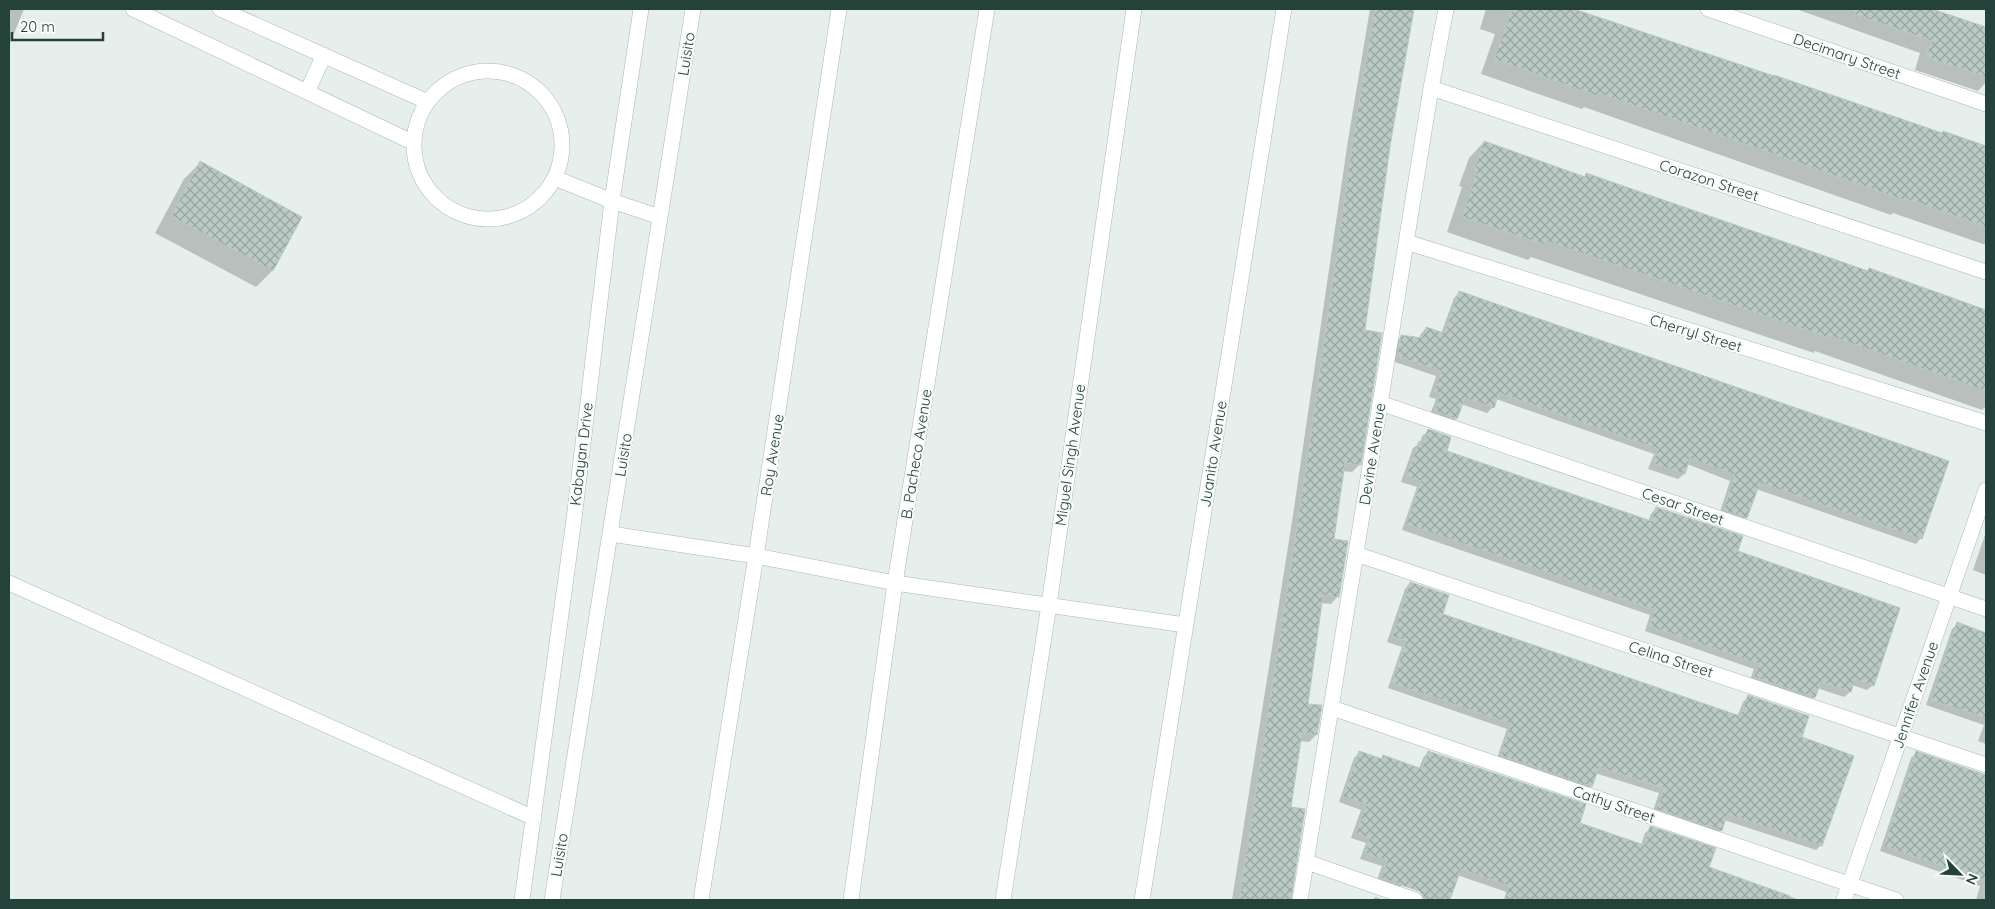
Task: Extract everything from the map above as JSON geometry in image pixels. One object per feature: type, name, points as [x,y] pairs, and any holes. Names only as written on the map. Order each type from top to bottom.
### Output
[{"type":"street","points":[[133,9],[414,143]]},
{"type":"street","points":[[220,9],[428,102]]},
{"type":"street","name":"Kabayan Drive","points":[[522,900],[574,519],[612,201],[641,9]]},
{"type":"street","name":"Luisito","points":[[552,900],[693,9]]},
{"type":"street","name":"Roy Avenue","points":[[701,900],[756,556],[839,9]]},
{"type":"street","name":"B. Pacheco Avenue","points":[[851,900],[896,583],[987,9]]},
{"type":"street","name":"Miguel Singh Avenue","points":[[1003,900],[1049,605],[1134,9]]},
{"type":"street","name":"Juanito Avenue","points":[[1142,900],[1284,9]]},
{"type":"street","name":"Devine Avenue","points":[[1300,900],[1431,88],[1446,9]]},
{"type":"street","name":"Decimary Street","points":[[1708,9],[1986,104]]},
{"type":"street","points":[[307,92],[324,55]]},
{"type":"street","points":[[481,71],[512,74],[519,78],[539,91],[557,116],[562,148],[555,178],[540,198],[519,213],[495,219],[470,218],[447,208],[428,190],[417,168],[414,143],[416,128],[428,102],[451,80],[481,71]]},
{"type":"street","name":"Corazon Street","points":[[1431,88],[1986,272]]},
{"type":"street","points":[[555,178],[612,201],[660,217]]},
{"type":"street","name":"Cherryl Street","points":[[1406,242],[1986,423]]},
{"type":"street","name":"Cesar Street","points":[[1380,403],[1986,609]]},
{"type":"street","name":"Jennifer Avenue","points":[[1844,900],[1986,490]]},
{"type":"street","points":[[610,534],[756,556],[896,583],[1185,625]]},
{"type":"street","name":"Celina Street","points":[[1356,554],[1986,765]]},
{"type":"street","points":[[9,583],[534,818]]},
{"type":"street","name":"Cathy Street","points":[[1332,708],[1896,900]]},
{"type":"street","points":[[1307,862],[1415,900]]},
{"type":"building","points":[[1375,9],[1414,9],[1390,146],[1365,330],[1382,333],[1361,465],[1345,463],[1334,539],[1348,541],[1339,597],[1323,595],[1308,704],[1322,705],[1317,735],[1302,733],[1291,807],[1305,809],[1291,900],[1239,900],[1307,460],[1354,132]]},
{"type":"building","points":[[1512,9],[1574,9],[1942,133],[1943,131],[1986,146],[1986,227],[1907,199],[1906,201],[1598,93],[1597,96],[1494,59]]},
{"type":"building","points":[[1851,9],[1932,9],[1986,27],[1986,77],[1926,57],[1932,41],[1851,13]]},
{"type":"building","points":[[1484,141],[1585,177],[1586,173],[1868,271],[1869,268],[1986,310],[1986,391],[1831,336],[1830,338],[1546,241],[1545,245],[1462,217],[1477,172],[1474,170]]},
{"type":"building","points":[[200,161],[302,217],[273,271],[171,216]]},
{"type":"building","points":[[1459,291],[1949,461],[1922,539],[1760,483],[1747,518],[1723,510],[1735,475],[1690,458],[1685,474],[1653,464],[1658,449],[1499,393],[1494,408],[1465,398],[1457,419],[1434,411],[1440,394],[1434,391],[1441,371],[1397,356],[1401,335],[1422,338],[1426,327],[1444,333]]},
{"type":"building","points":[[1428,429],[1451,437],[1447,451],[1651,521],[1656,507],[1743,536],[1738,551],[1900,608],[1874,686],[1855,679],[1851,692],[1821,682],[1815,698],[1754,677],[1759,664],[1649,626],[1655,610],[1406,524],[1421,481],[1406,476],[1419,441],[1423,443]]},
{"type":"building","points":[[1410,582],[1449,595],[1443,614],[1740,716],[1748,695],[1809,716],[1802,737],[1854,756],[1822,846],[1727,814],[1722,831],[1656,809],[1664,788],[1599,767],[1592,787],[1500,755],[1511,724],[1392,683],[1406,641],[1392,636]]},
{"type":"building","points":[[1957,622],[1986,633],[1986,718],[1931,700]]},
{"type":"building","points":[[1359,751],[1382,759],[1383,755],[1422,769],[1428,751],[1586,804],[1580,823],[1644,845],[1650,826],[1716,848],[1709,867],[1790,896],[1790,900],[1504,900],[1509,886],[1461,869],[1450,900],[1424,900],[1419,891],[1381,878],[1387,861],[1365,853],[1370,838],[1356,833],[1366,804],[1343,797]]},
{"type":"building","points":[[1916,751],[1986,775],[1986,881],[1884,846]]}]
